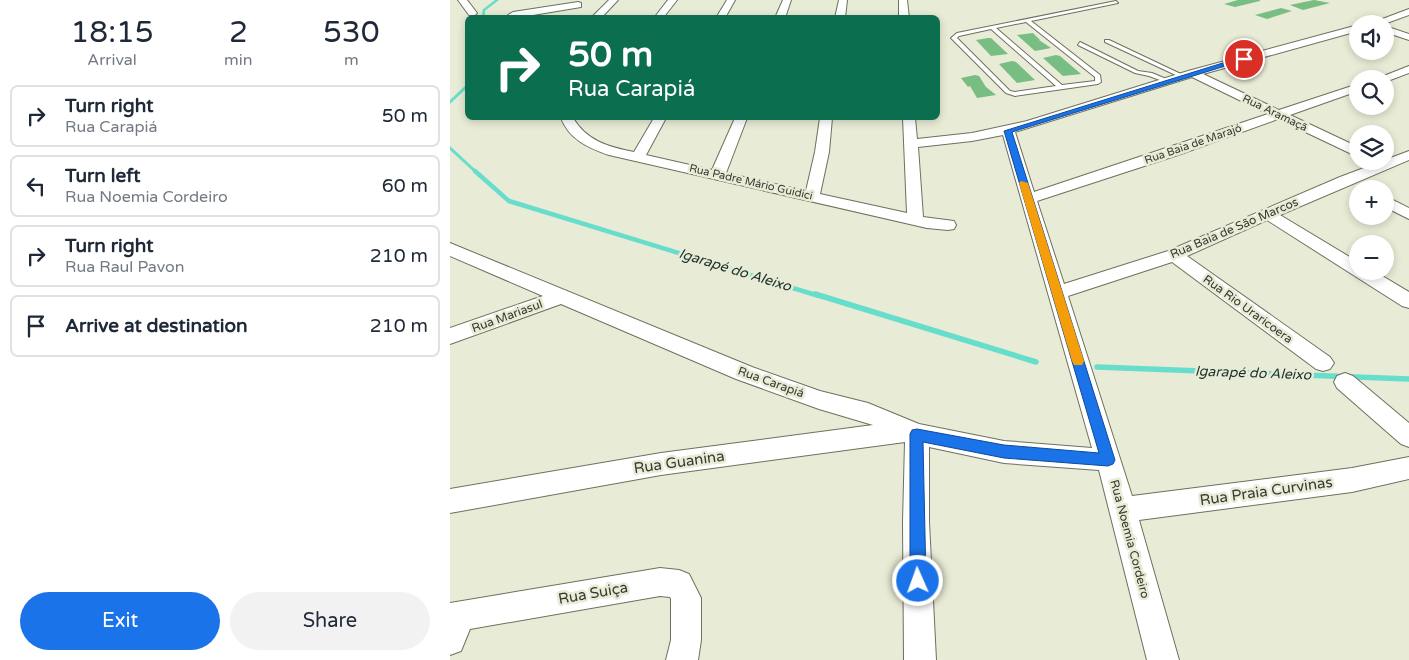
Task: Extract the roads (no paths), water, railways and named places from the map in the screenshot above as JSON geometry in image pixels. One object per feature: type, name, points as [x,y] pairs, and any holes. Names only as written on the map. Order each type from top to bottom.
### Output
[{"type":"street","points":[[462,0],[472,13]]},
{"type":"street","points":[[598,15],[614,0]]},
{"type":"street","points":[[660,15],[673,0]]},
{"type":"street","points":[[722,15],[731,0]]},
{"type":"street","points":[[781,15],[787,0]]},
{"type":"street","points":[[840,15],[843,0]]},
{"type":"street","points":[[903,0],[904,15]]},
{"type":"street","points":[[513,15],[579,2]]},
{"type":"street","points":[[573,15],[579,2]]},
{"type":"street","points":[[1394,17],[1409,12]]},
{"type":"street","points":[[911,143],[967,139],[1008,131],[1187,75],[1349,30]]},
{"type":"street","points":[[1394,32],[1409,37]]},
{"type":"street","points":[[1394,75],[1409,69]]},
{"type":"street","name":"Rua Aramaçã","points":[[1187,75],[1280,115],[1349,149]]},
{"type":"street","name":"Rua Baia de Marajó","points":[[1028,199],[1349,90]]},
{"type":"street","name":"Rua Padre Mário Guidici","points":[[572,120],[576,134],[588,142],[614,152],[718,174],[812,197],[948,225]]},
{"type":"street","points":[[638,156],[659,120]]},
{"type":"street","points":[[718,174],[740,120]]},
{"type":"street","points":[[812,197],[822,152],[826,120]]},
{"type":"street","points":[[909,120],[915,219]]},
{"type":"street","name":"Rua Noemia Cordeiro","points":[[1008,131],[1108,460],[1163,660]]},
{"type":"street","name":"Rua Baia de São Marcos","points":[[1394,159],[1409,155]]},
{"type":"street","name":"Rua Baia de São Marcos","points":[[1056,293],[1174,255],[1269,215],[1365,170]]},
{"type":"street","points":[[1394,206],[1409,214]]},
{"type":"street","points":[[1269,215],[1349,264]]},
{"type":"street","name":"Rua Carapiá","points":[[450,249],[744,373],[819,400],[868,413],[913,433],[1004,452],[1108,460]]},
{"type":"street","name":"Rua Rio Uraricoera","points":[[1174,255],[1323,363]]},
{"type":"street","points":[[1375,280],[1409,302]]},
{"type":"street","name":"Rua Mariasul","points":[[450,336],[563,296]]},
{"type":"street","points":[[1345,382],[1409,437]]},
{"type":"street","points":[[913,433],[920,660]]},
{"type":"street","name":"Rua Guanina","points":[[450,501],[661,464],[913,433]]},
{"type":"street","name":"Rua Praia Curvinas","points":[[1122,510],[1352,480],[1409,468]]},
{"type":"street","name":"Rua Suiça","points":[[454,625],[660,582],[679,584],[686,598],[684,650]]},
{"type":"lane","points":[[1027,20],[1099,79],[1094,83],[1011,94],[954,38],[957,35],[1027,20],[1116,2]]},
{"type":"lane","points":[[992,28],[1060,87]]},
{"type":"lane","points":[[1107,41],[1187,75]]},
{"type":"lane","points":[[1080,44],[1137,72],[1150,74],[1168,81]]},
{"type":"waterway","name":"Igarapé do Aleixo","points":[[483,15],[484,10],[497,0]]},
{"type":"waterway","name":"Igarapé do Aleixo","points":[[450,102],[465,88]]},
{"type":"waterway","name":"Igarapé do Aleixo","points":[[450,148],[476,172]]},
{"type":"waterway","name":"Igarapé do Aleixo","points":[[475,171],[509,201],[819,296]]},
{"type":"waterway","name":"Igarapé do Aleixo","points":[[815,294],[1036,362]]},
{"type":"waterway","name":"Igarapé do Aleixo","points":[[1097,367],[1409,379]]}]
